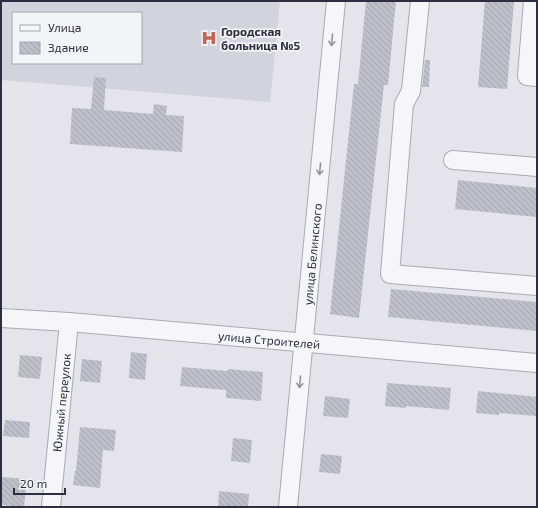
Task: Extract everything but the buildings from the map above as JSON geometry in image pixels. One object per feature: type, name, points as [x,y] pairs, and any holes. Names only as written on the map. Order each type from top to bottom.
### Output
[{"type":"street","name":"улица Белинского","points":[[288,507],[336,1]]},
{"type":"street","points":[[420,1],[411,91],[404,104],[390,274],[537,286]]},
{"type":"street","points":[[533,1],[527,76],[537,77]]},
{"type":"street","points":[[453,160],[537,167]]},
{"type":"street","name":"улица Строителей","points":[[1,318],[69,322],[304,344],[537,363]]},
{"type":"street","name":"Южный переулок","points":[[52,507],[69,322]]},
{"type":"shaded area","name":"Городская больница №5","points":[[1,1],[280,1],[270,102],[1,80]]},
{"type":"place","name":"Городская больница №5","points":[[209,38]]}]
